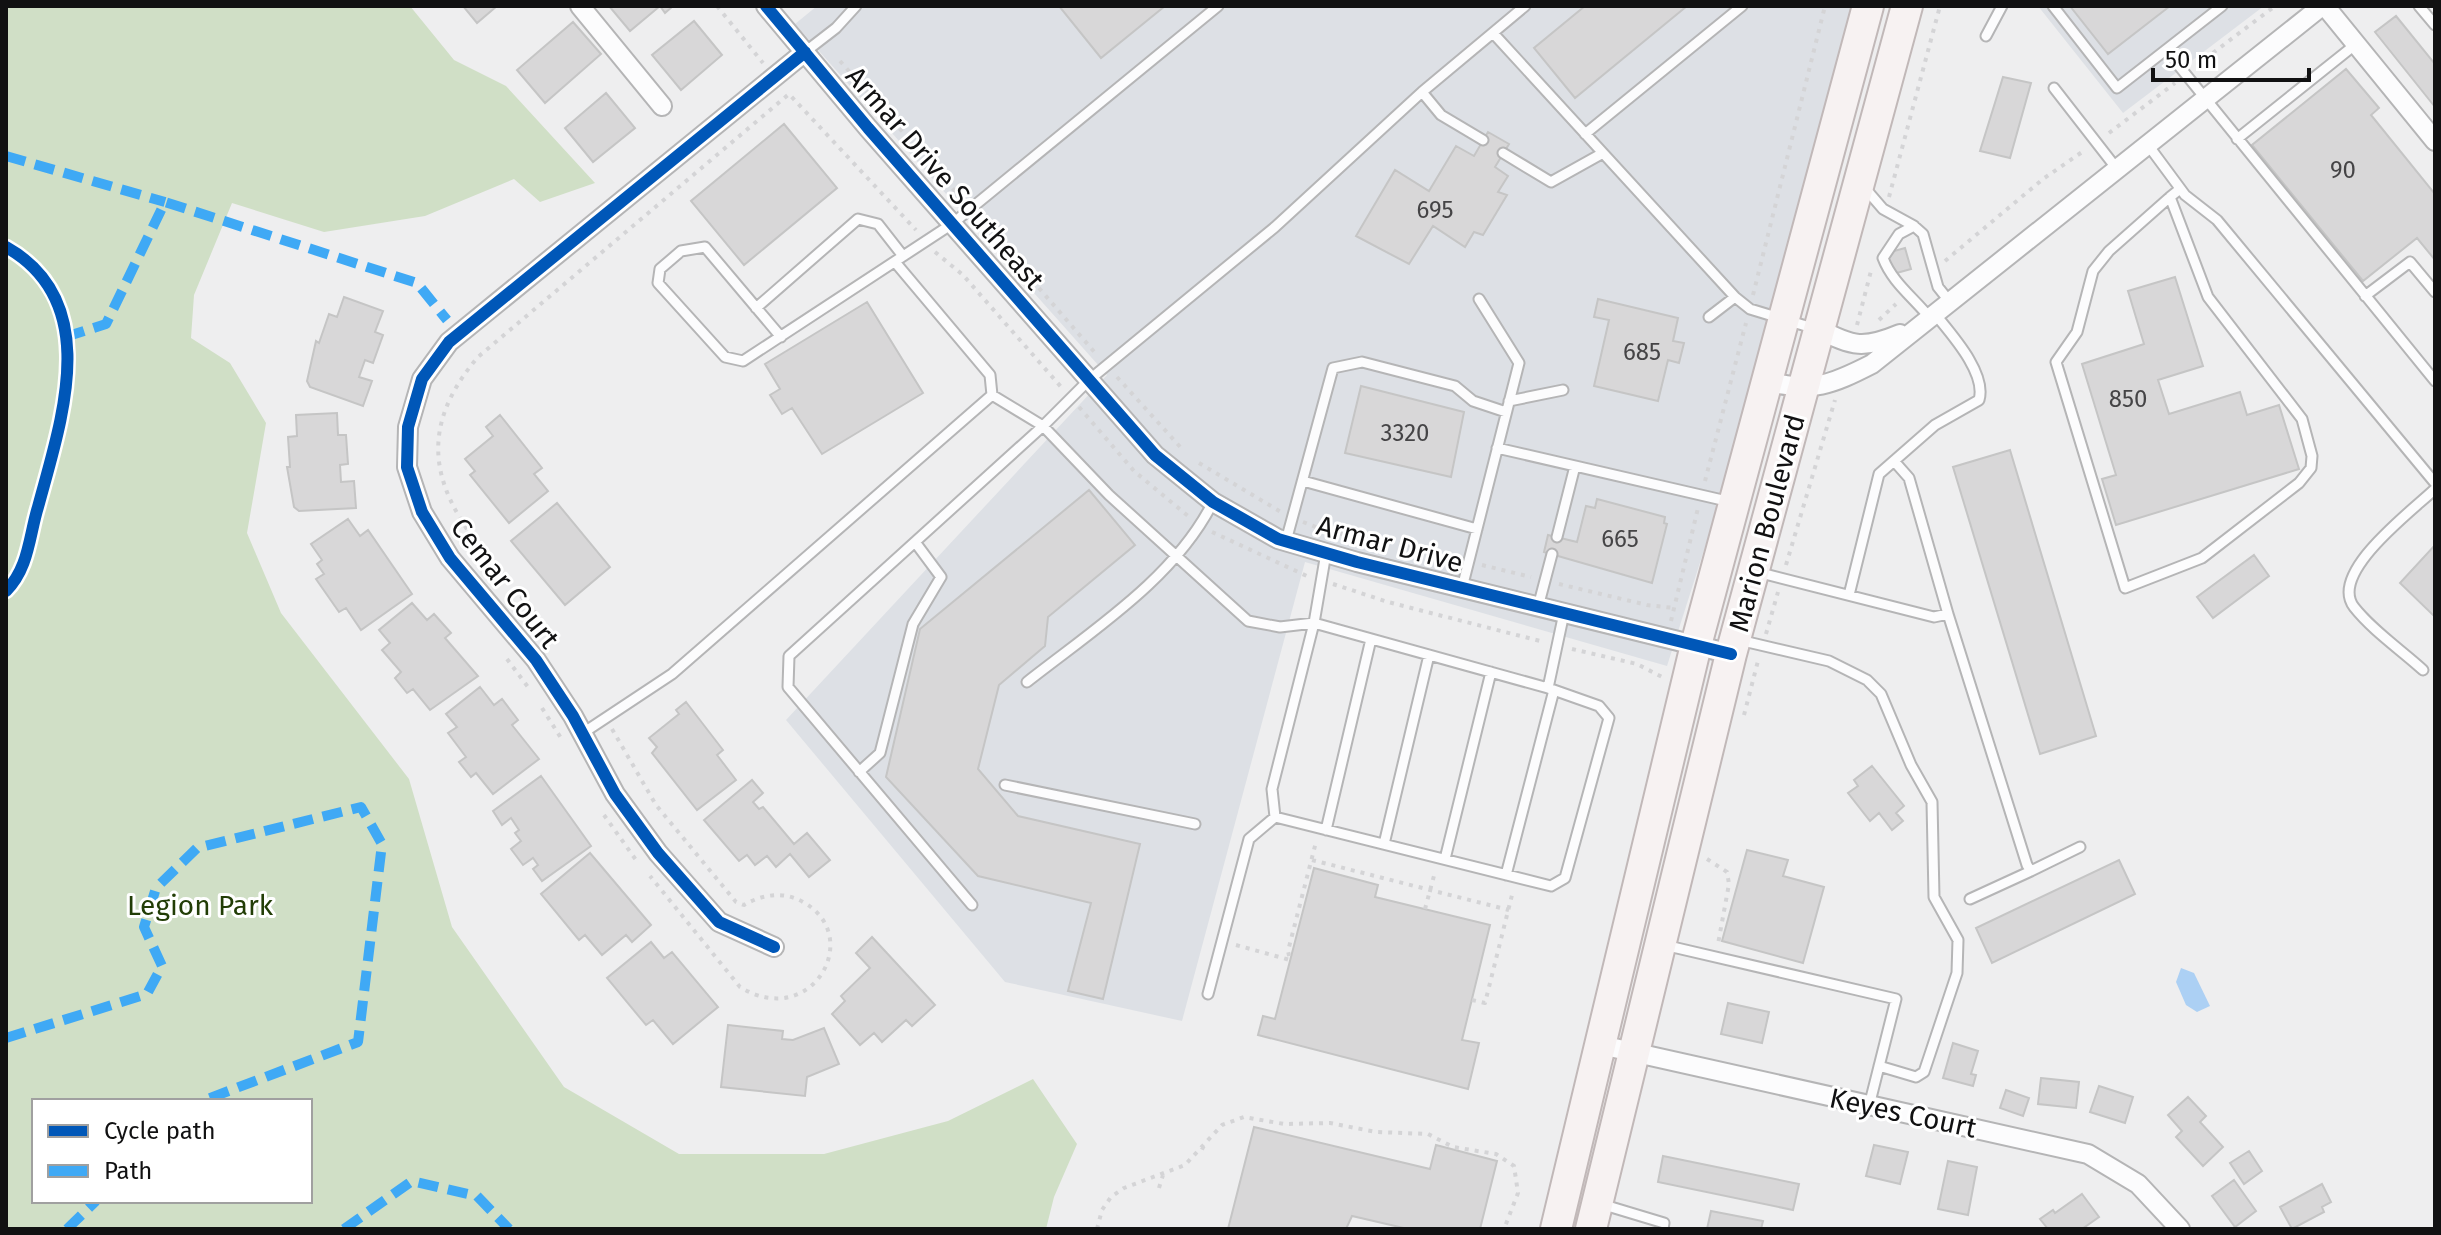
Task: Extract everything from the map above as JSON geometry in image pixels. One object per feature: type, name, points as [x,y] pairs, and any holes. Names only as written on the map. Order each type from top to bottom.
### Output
[{"type":"main road","name":"Marion Boulevard","points":[[1556,1229],[1696,645],[1868,6]]},
{"type":"main road","name":"Marion Boulevard","points":[[1594,1216],[1661,944],[1743,646],[1768,575],[1803,390],[1907,6]]},
{"type":"street","points":[[580,6],[662,106]]},
{"type":"street","name":"Armar Drive Southeast","points":[[766,6],[1089,380]]},
{"type":"street","points":[[1768,382],[1803,390],[1841,379],[1872,364],[2323,6],[2435,141]]},
{"type":"street","name":"Cemar Court","points":[[774,947],[719,922],[658,853],[615,794],[583,733],[536,660],[450,558],[422,512],[407,467],[408,427],[422,379],[449,342],[805,52]]},
{"type":"street","points":[[1819,329],[1872,346],[1929,319]]},
{"type":"street","name":"Armar Drive","points":[[1089,380],[1155,455],[1213,502],[1286,541],[1696,645],[1743,646]]},
{"type":"street","name":"Keyes Court","points":[[1601,1045],[2088,1154],[2138,1184],[2172,1226]]},
{"type":"lane","points":[[805,52],[856,6]]},
{"type":"lane","points":[[781,337],[705,247],[681,251],[660,269],[658,283],[725,357],[743,361],[781,337],[926,242],[952,224],[1218,6]]},
{"type":"lane","points":[[972,905],[788,687],[789,656],[1043,426],[1089,380],[1275,227],[1422,92],[1525,6]]},
{"type":"lane","points":[[1585,134],[1742,6]]},
{"type":"lane","points":[[1986,36],[2002,6]]},
{"type":"lane","points":[[2053,6],[2117,88],[2222,6]]},
{"type":"lane","points":[[2419,6],[2435,25]]},
{"type":"lane","points":[[1493,33],[1735,297],[1750,309],[1819,329]]},
{"type":"lane","points":[[2237,139],[2356,44]]},
{"type":"lane","points":[[2166,50],[2435,381]]},
{"type":"lane","points":[[2054,88],[2117,169]]},
{"type":"lane","points":[[1422,92],[1441,115],[1483,140]]},
{"type":"lane","points":[[2148,145],[2180,189],[2217,220],[2435,486],[2354,567],[2347,585],[2352,605],[2423,670]]},
{"type":"lane","points":[[1503,153],[1551,182],[1603,153]]},
{"type":"lane","points":[[1859,181],[1886,210],[1923,234],[1938,287],[1950,302]]},
{"type":"lane","points":[[2170,197],[2208,297],[2302,419],[2312,456],[2311,468],[2299,483],[2202,558],[2125,588],[2056,362],[2077,332],[2093,271],[2109,251],[2170,197],[2180,189]]},
{"type":"lane","points":[[756,308],[858,219],[878,224],[899,259],[990,375],[992,395]]},
{"type":"lane","points":[[1849,595],[1879,474],[1935,425],[1975,405],[1981,393],[1968,355],[1929,319],[1908,292],[1891,279],[1883,258],[1899,234],[1914,226]]},
{"type":"lane","points":[[2365,296],[2410,262],[2435,292]]},
{"type":"lane","points":[[1709,317],[1735,297]]},
{"type":"lane","points":[[1462,588],[1519,363],[1479,299]]},
{"type":"lane","points":[[1286,541],[1333,368],[1362,362],[1455,386],[1473,401],[1508,406],[1563,390]]},
{"type":"lane","points":[[583,733],[672,674],[992,395]]},
{"type":"lane","points":[[992,395],[1043,426],[1175,556],[1248,621],[1280,627],[1314,623],[1551,689],[1599,706],[1609,718],[1565,878],[1551,886],[1275,817]]},
{"type":"lane","points":[[1497,448],[1734,503]]},
{"type":"lane","points":[[1894,461],[1909,478],[1948,614],[2031,871]]},
{"type":"lane","points":[[1557,537],[1575,466]]},
{"type":"lane","points":[[1303,481],[1477,529]]},
{"type":"lane","points":[[1027,682],[1147,585],[1202,525],[1213,502]]},
{"type":"lane","points":[[859,772],[880,753],[913,624],[941,577],[915,542]]},
{"type":"lane","points":[[1275,817],[1272,789],[1314,623],[1326,553]]},
{"type":"lane","points":[[1538,607],[1552,554]]},
{"type":"lane","points":[[1768,575],[1934,617],[1948,614]]},
{"type":"lane","points":[[1506,875],[1551,689],[1564,613]]},
{"type":"lane","points":[[1322,829],[1371,639]]},
{"type":"lane","points":[[1743,646],[1829,661],[1867,680],[1881,694],[1911,765],[1932,802],[1934,897],[1958,940],[1957,973],[1924,1072],[1916,1077],[1879,1066]]},
{"type":"lane","points":[[1384,844],[1429,655]]},
{"type":"lane","points":[[1442,859],[1491,672]]},
{"type":"lane","points":[[1005,785],[1195,824]]},
{"type":"lane","points":[[1208,994],[1249,839],[1275,817]]},
{"type":"lane","points":[[1970,899],[2080,847]]},
{"type":"lane","points":[[1661,944],[1896,999],[1869,1106]]},
{"type":"lane","points":[[1594,1216],[1664,1223],[1663,1229]]},
{"type":"path","points":[[717,6],[789,94],[926,242],[963,275],[1087,416]]},
{"type":"path","points":[[1886,210],[1940,6]]},
{"type":"path","points":[[1935,269],[2043,179],[2096,143],[2275,6]]},
{"type":"path","points":[[821,40],[1189,456],[1249,496],[1326,531],[1404,544],[1545,581],[1647,605],[1674,608]]},
{"type":"path","points":[[543,622],[464,526],[446,496],[439,444],[443,416],[458,381],[502,336],[789,94]]},
{"type":"path","points":[[1873,262],[1853,338],[1862,336],[1908,292]]},
{"type":"path","points":[[1743,646],[1841,379]]},
{"type":"path","points":[[1657,672],[1661,665]]},
{"type":"path","points":[[1222,941],[1290,960],[1288,951],[1322,829]]},
{"type":"path","points":[[1425,909],[1442,859]]},
{"type":"path","points":[[1707,859],[1727,872],[1729,884],[1715,957]]},
{"type":"path","points":[[1312,860],[1509,910]]},
{"type":"path","points":[[1472,1000],[1485,1003],[1517,877]]},
{"type":"path","points":[[1097,1229],[1102,1210],[1111,1197],[1124,1188],[1185,1165],[1222,1125],[1244,1117],[1284,1124],[1330,1123],[1376,1132],[1428,1134],[1453,1147],[1496,1154],[1514,1166],[1518,1193],[1504,1229]]},
{"type":"path","points":[[1201,1147],[1209,1151]]},
{"type":"path","points":[[1159,1188],[1163,1175]]},
{"type":"shaded area","points":[[817,6],[1853,6],[1734,456],[1667,666],[1305,562],[1182,1021],[1005,982],[786,720],[1107,375],[795,24]]},
{"type":"shaded area","points":[[2038,6],[2264,6],[2123,113]]},
{"type":"green space","name":"Legion Park","points":[[6,6],[410,6],[454,60],[506,86],[595,183],[540,202],[514,179],[425,216],[324,232],[232,203],[194,295],[191,338],[230,363],[266,423],[247,533],[281,613],[409,779],[452,927],[564,1087],[679,1154],[824,1154],[948,1121],[1033,1079],[1077,1144],[1054,1197],[1046,1229],[6,1229]]},
{"type":"water","points":[[2181,968],[2194,973],[2210,1006],[2197,1012],[2186,1005],[2176,982]]},
{"type":"building","points":[[463,6],[497,6],[477,23]]},
{"type":"building","points":[[609,6],[660,6],[630,31]]},
{"type":"building","points":[[660,6],[673,6],[665,13]]},
{"type":"building","points":[[1059,6],[1165,6],[1101,58]]},
{"type":"building","points":[[1585,6],[1687,6],[1575,98],[1534,48]]},
{"type":"building","points":[[2070,6],[2170,6],[2108,54]]},
{"type":"building","points":[[2396,16],[2435,64],[2435,107],[2375,32]]},
{"type":"building","points":[[694,21],[722,55],[681,90],[652,55]]},
{"type":"building","points":[[573,22],[601,54],[545,103],[517,70]]},
{"type":"building","points":[[2346,69],[2379,108],[2371,115],[2435,194],[2435,260],[2417,238],[2363,281],[2252,145]]},
{"type":"building","points":[[2003,77],[2031,83],[2010,158],[1980,151]]},
{"type":"building","points":[[606,93],[635,128],[593,162],[565,128]]},
{"type":"building","points":[[784,124],[837,188],[744,265],[691,201]]},
{"type":"building","points":[[1488,132],[1509,144],[1495,167],[1508,176],[1498,192],[1507,195],[1483,235],[1474,232],[1465,247],[1433,226],[1409,264],[1356,236],[1395,170],[1429,191],[1456,146],[1474,156]]},
{"type":"building","points":[[1905,248],[1911,269],[1893,274],[1887,253]]},
{"type":"building","points":[[2175,277],[2203,366],[2158,380],[2169,414],[2240,392],[2247,415],[2279,405],[2299,469],[2116,525],[2102,479],[2116,475],[2082,364],[2144,344],[2128,291]]},
{"type":"building","points":[[344,297],[383,311],[375,332],[383,335],[373,363],[365,360],[359,377],[372,381],[363,406],[310,387],[307,381],[316,341],[319,343],[329,314],[337,317]]},
{"type":"building","points":[[1598,299],[1678,318],[1673,341],[1684,343],[1679,363],[1668,360],[1658,401],[1594,386],[1609,320],[1594,317]]},
{"type":"building","points":[[867,302],[923,393],[822,454],[792,408],[782,414],[770,395],[780,389],[765,364]]},
{"type":"building","points":[[1361,386],[1464,412],[1451,477],[1345,453]]},
{"type":"building","points":[[337,413],[338,435],[346,435],[348,464],[340,465],[341,482],[354,481],[356,508],[299,511],[294,507],[287,467],[290,467],[288,437],[297,436],[296,415]]},
{"type":"building","points":[[500,415],[542,468],[534,474],[548,491],[509,523],[470,475],[475,471],[465,459],[493,436],[486,427]]},
{"type":"building","points":[[2010,450],[2096,736],[2040,754],[1953,467]]},
{"type":"building","points":[[1089,490],[1135,545],[1048,617],[1045,646],[999,685],[978,769],[1018,816],[1140,844],[1103,999],[1068,991],[1091,903],[978,876],[886,777],[920,629]]},
{"type":"building","points":[[1597,499],[1665,517],[1664,523],[1667,524],[1652,583],[1544,552],[1548,535],[1577,542],[1586,506],[1595,508]]},
{"type":"building","points":[[557,503],[610,567],[565,605],[511,541]]},
{"type":"building","points":[[348,519],[360,536],[368,530],[412,594],[361,630],[346,608],[339,612],[316,579],[324,574],[317,564],[322,560],[311,544]]},
{"type":"building","points":[[2435,545],[2435,617],[2400,583]]},
{"type":"building","points":[[2254,555],[2269,576],[2213,618],[2197,597]]},
{"type":"building","points":[[412,603],[427,620],[434,614],[451,633],[445,638],[478,676],[430,710],[413,689],[407,693],[395,678],[401,672],[382,650],[390,643],[379,630]]},
{"type":"building","points":[[480,687],[494,705],[502,699],[518,720],[512,725],[539,759],[493,794],[476,773],[471,777],[459,762],[466,757],[448,733],[457,727],[446,714]]},
{"type":"building","points":[[686,702],[723,750],[717,755],[736,780],[697,810],[652,753],[657,747],[649,738],[679,714],[676,710]]},
{"type":"building","points":[[1872,766],[1904,806],[1896,813],[1903,821],[1892,830],[1879,813],[1870,821],[1848,793],[1858,786],[1854,780]]},
{"type":"building","points":[[541,776],[591,846],[542,881],[533,869],[538,865],[533,858],[523,865],[511,849],[521,841],[515,833],[519,830],[511,818],[502,825],[493,811]]},
{"type":"building","points":[[752,780],[763,793],[753,802],[759,809],[763,807],[794,844],[807,833],[830,860],[809,877],[790,854],[776,867],[767,856],[755,865],[747,855],[739,861],[704,820]]},
{"type":"building","points":[[1747,850],[1788,860],[1783,876],[1824,887],[1803,963],[1722,941]]},
{"type":"building","points":[[590,853],[651,925],[632,942],[626,935],[602,955],[585,935],[579,940],[541,894]]},
{"type":"building","points":[[2119,860],[2135,894],[1992,963],[1976,928]]},
{"type":"building","points":[[1314,868],[1378,885],[1375,897],[1490,925],[1462,1040],[1479,1043],[1468,1089],[1258,1035],[1263,1016],[1275,1019]]},
{"type":"building","points":[[872,937],[935,1005],[912,1026],[906,1020],[882,1042],[874,1033],[860,1045],[832,1014],[845,1001],[841,996],[870,968],[856,953]]},
{"type":"building","points":[[651,942],[664,958],[672,952],[718,1007],[673,1044],[653,1020],[646,1025],[607,978]]},
{"type":"building","points":[[1728,1003],[1769,1012],[1762,1043],[1721,1034]]},
{"type":"building","points":[[728,1025],[783,1031],[782,1039],[793,1040],[824,1028],[839,1064],[807,1077],[805,1096],[721,1087]]},
{"type":"building","points":[[1953,1043],[1978,1051],[1971,1074],[1976,1075],[1973,1086],[1943,1078]]},
{"type":"building","points":[[2041,1078],[2079,1082],[2076,1108],[2038,1104]]},
{"type":"building","points":[[2099,1086],[2133,1097],[2125,1123],[2090,1112]]},
{"type":"building","points":[[2006,1090],[2029,1098],[2023,1116],[2000,1108]]},
{"type":"building","points":[[2188,1097],[2206,1116],[2200,1122],[2223,1147],[2203,1166],[2176,1137],[2182,1131],[2168,1115]]},
{"type":"building","points":[[1254,1127],[1430,1169],[1436,1145],[1497,1161],[1480,1229],[1408,1229],[1352,1216],[1346,1229],[1228,1229]]},
{"type":"building","points":[[1874,1145],[1908,1152],[1900,1184],[1866,1176]]},
{"type":"building","points":[[2249,1151],[2262,1171],[2244,1184],[2230,1163]]},
{"type":"building","points":[[1663,1156],[1799,1184],[1793,1210],[1658,1182]]},
{"type":"building","points":[[1948,1161],[1977,1167],[1968,1215],[1938,1209]]},
{"type":"building","points":[[2234,1180],[2256,1211],[2235,1227],[2212,1196]]},
{"type":"building","points":[[2322,1184],[2331,1202],[2322,1207],[2324,1212],[2292,1229],[2280,1207]]},
{"type":"building","points":[[2082,1194],[2099,1217],[2082,1229],[2048,1229],[2040,1219],[2053,1210],[2055,1213]]},
{"type":"building","points":[[1711,1211],[1763,1221],[1761,1229],[1707,1229]]},
{"type":"marked path","points":[[6,156],[165,202]]},
{"type":"marked path","points":[[65,337],[106,324],[165,202],[417,283],[447,320]]},
{"type":"marked path","points":[[6,1038],[147,994],[162,966],[144,927],[156,888],[197,848],[361,807],[382,844],[358,1042],[207,1099]]},
{"type":"marked path","points":[[344,1229],[412,1181],[477,1196],[509,1229]]},
{"type":"marked path","points":[[67,1229],[94,1203]]},
{"type":"cycle path","points":[[766,6],[868,128],[1155,455],[1213,502],[1278,539],[1357,562],[1731,654]]},
{"type":"cycle path","points":[[774,947],[719,922],[658,853],[615,794],[573,716],[536,660],[450,558],[422,512],[407,467],[408,427],[422,379],[449,342],[805,52]]},
{"type":"cycle path","points":[[6,247],[36,270],[56,299],[65,331],[67,365],[64,401],[27,551],[14,582],[6,591]]}]
